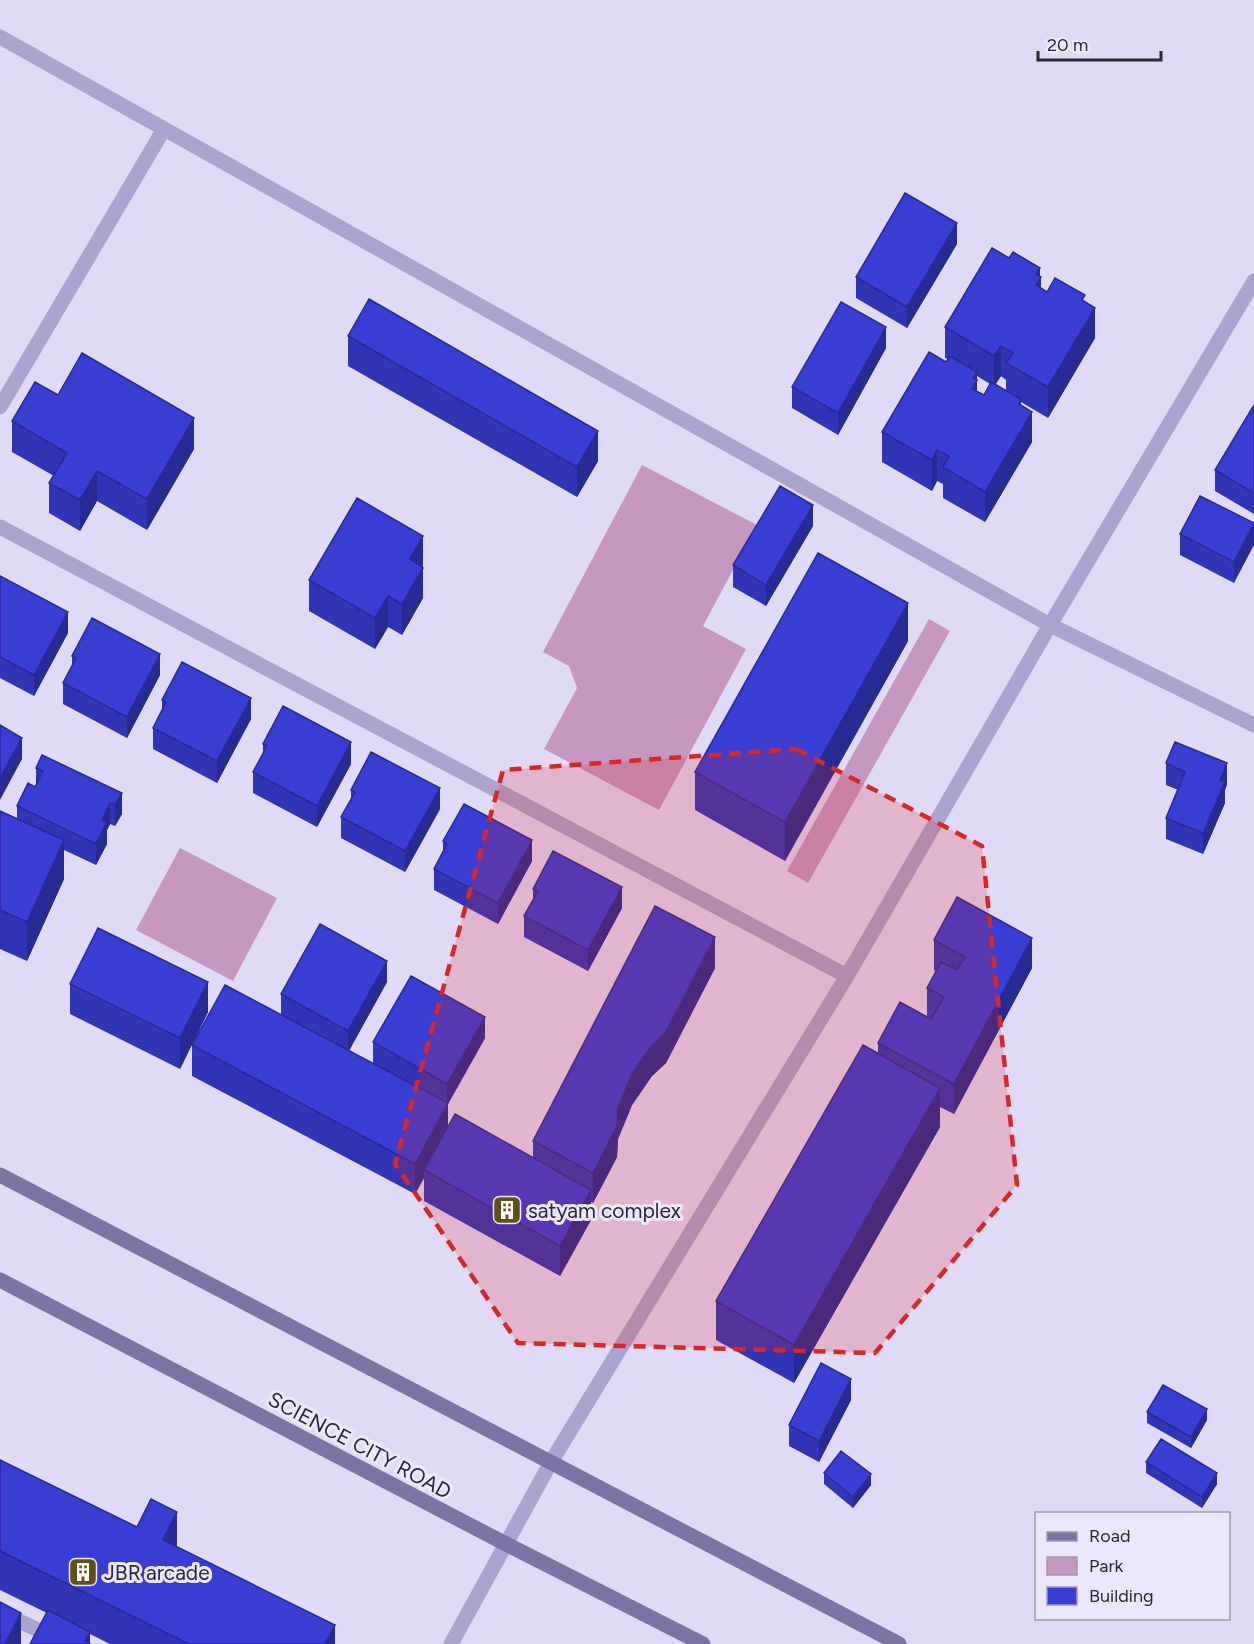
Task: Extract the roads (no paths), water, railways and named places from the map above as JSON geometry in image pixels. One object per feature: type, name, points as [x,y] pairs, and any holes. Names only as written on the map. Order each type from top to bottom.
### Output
[{"type":"main road","points":[[0,1175],[899,1644]]},
{"type":"main road","name":"SCIENCE CITY ROAD","points":[[0,1280],[703,1644]]},
{"type":"street","points":[[0,37],[1050,624],[1254,725]]},
{"type":"street","points":[[0,407],[164,129]]},
{"type":"street","points":[[451,1644],[551,1462],[847,976],[1050,624],[1254,281]]},
{"type":"street","points":[[0,528],[847,976]]},
{"type":"street","points":[[0,1612],[68,1644]]},
{"type":"place","name":"satyam complex","points":[[507,1210]]},
{"type":"place","name":"JBR arcade","points":[[83,1572]]}]
